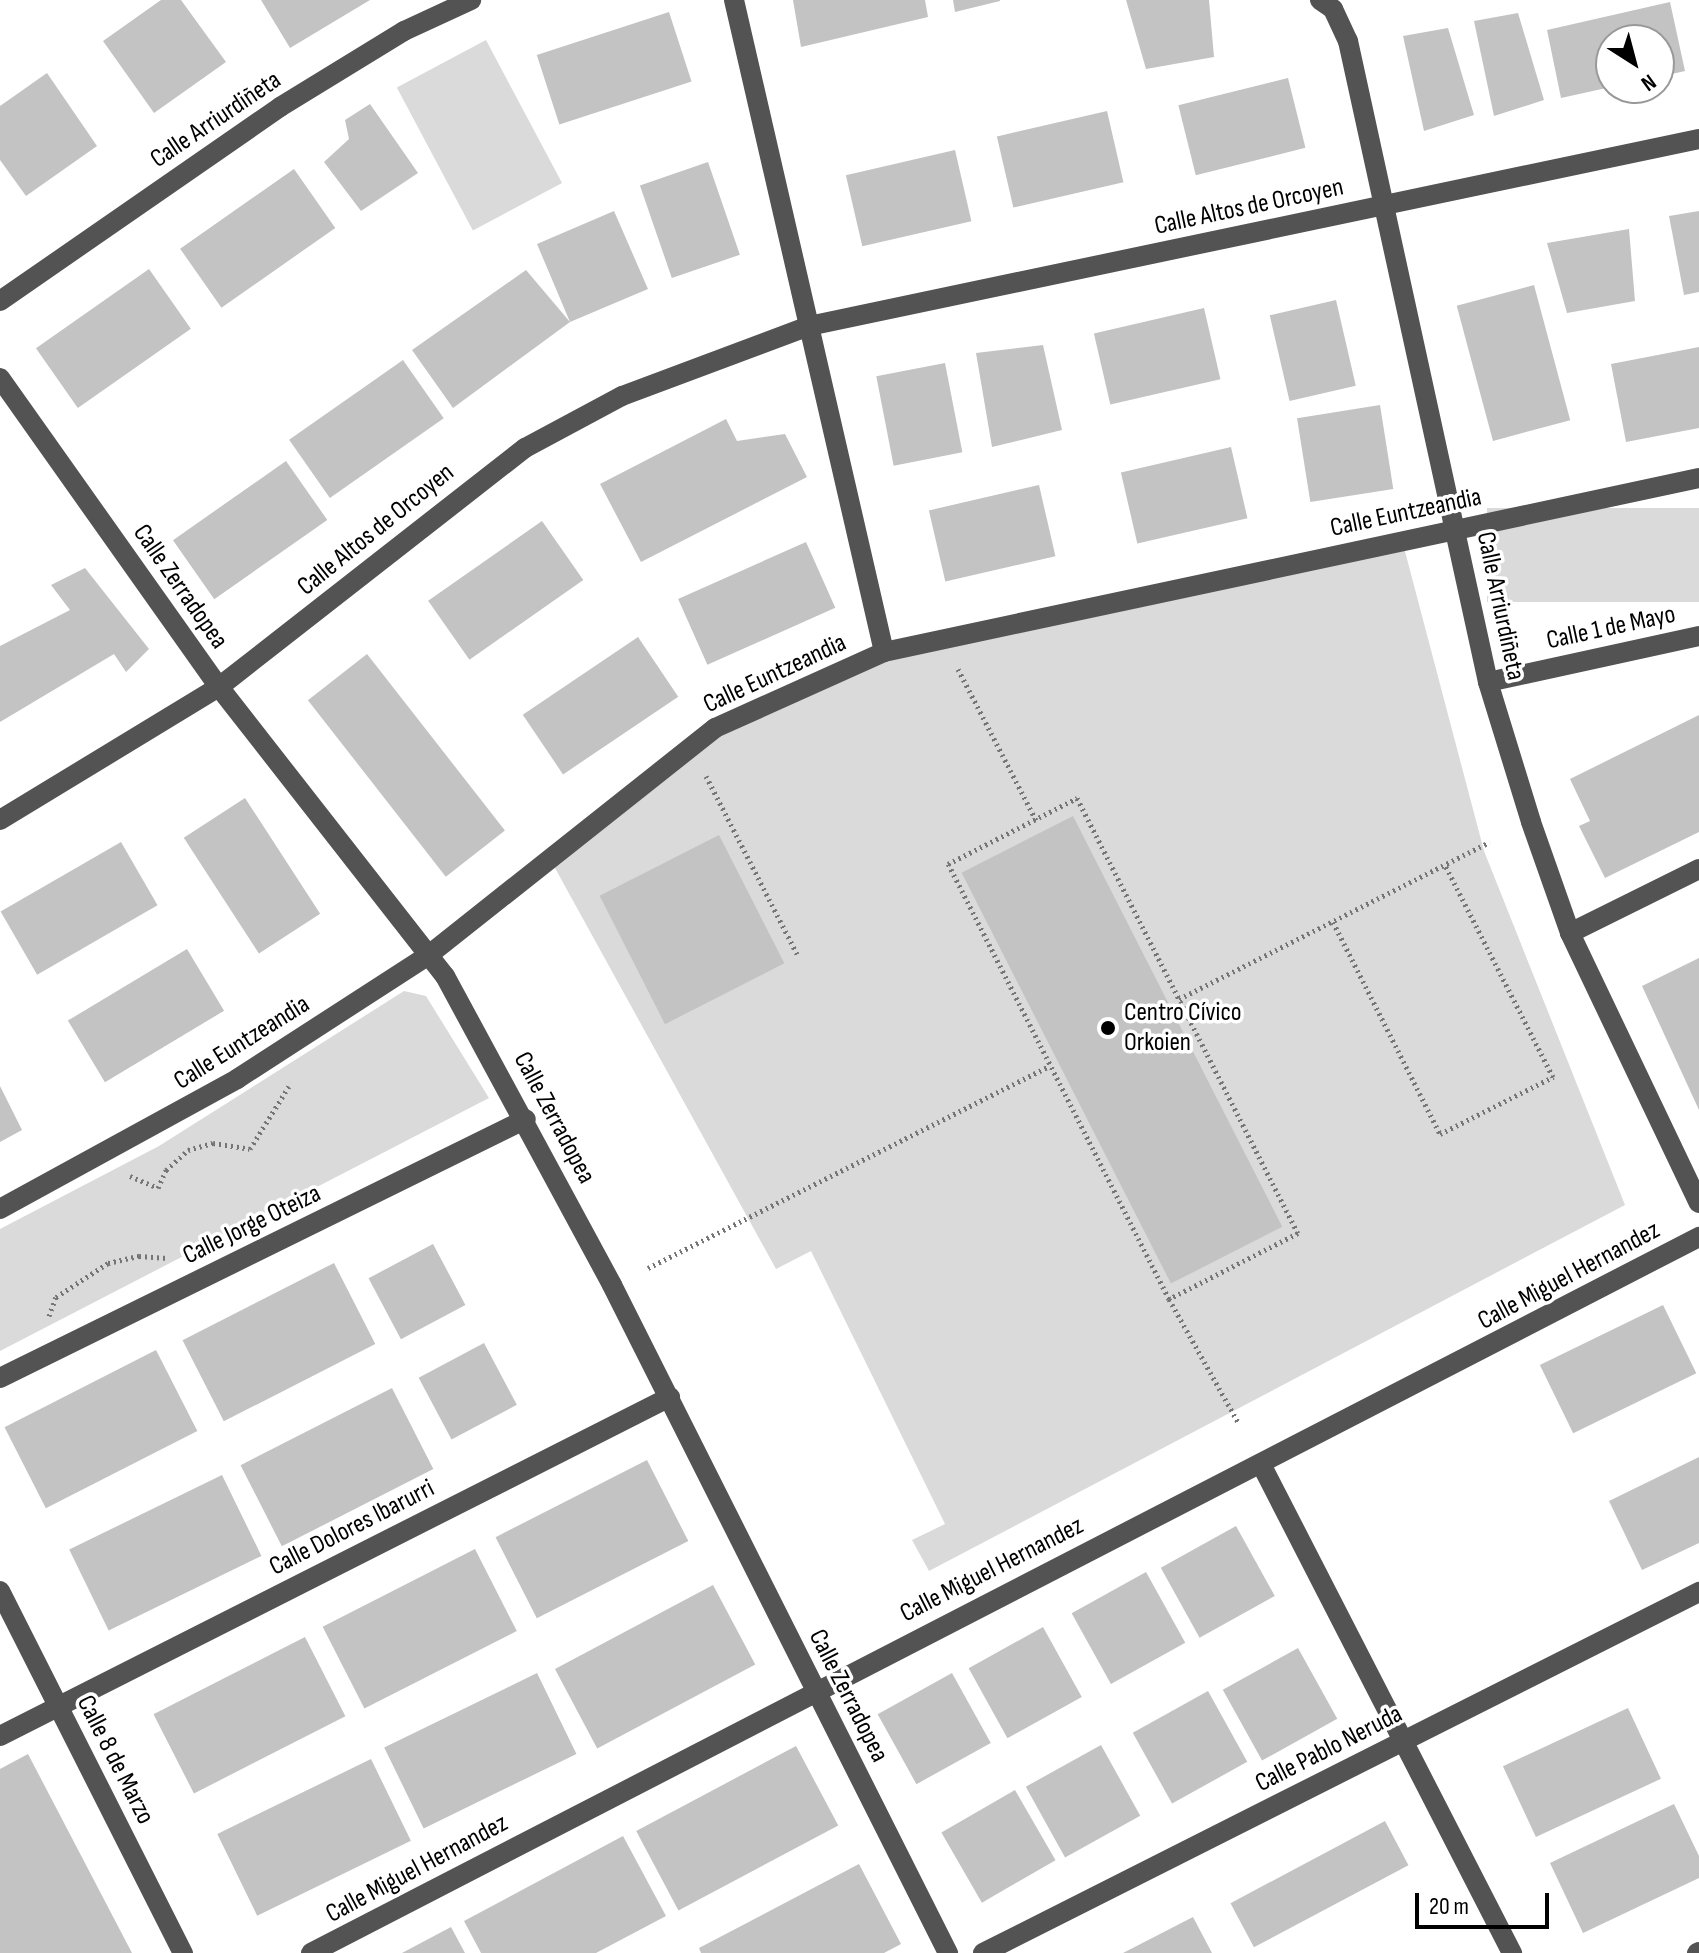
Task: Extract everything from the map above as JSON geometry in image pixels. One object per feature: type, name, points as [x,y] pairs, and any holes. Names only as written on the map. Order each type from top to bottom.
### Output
[{"type":"street","name":"Calle Arriurdiñeta","points":[[0,301],[280,107],[404,31],[471,0]]},
{"type":"street","points":[[734,0],[884,652]]},
{"type":"street","name":"Calle Arriurdiñeta","points":[[1320,0],[1333,9],[1348,41],[1382,206],[1459,531],[1488,682],[1570,933],[1699,1203]]},
{"type":"street","name":"Calle Altos de Orcoyen","points":[[0,820],[219,687],[525,448],[622,396],[809,326],[1699,139]]},
{"type":"street","name":"Calle Zerradopea","points":[[0,378],[219,687],[430,954],[526,1119],[670,1397],[948,1953]]},
{"type":"street","name":"Calle Euntzeandia","points":[[0,1209],[237,1079],[430,954],[715,728],[884,652],[1699,478]]},
{"type":"street","name":"Calle 1 de Mayo","points":[[1488,682],[1699,636]]},
{"type":"street","points":[[1570,933],[1699,869]]},
{"type":"street","name":"Calle Jorge Oteiza","points":[[0,1378],[526,1119]]},
{"type":"street","name":"Calle Miguel Hernandez","points":[[311,1953],[815,1690],[1699,1237]]},
{"type":"street","name":"Calle Dolores Ibarurri","points":[[0,1736],[57,1704],[670,1397]]},
{"type":"street","points":[[1261,1464],[1512,1953]]},
{"type":"street","name":"Calle 8 de Marzo","points":[[0,1591],[183,1953]]},
{"type":"street","name":"Calle Pablo Neruda","points":[[983,1953],[1699,1592]]},
{"type":"path","points":[[958,668],[1036,820]]},
{"type":"path","points":[[702,769],[797,954]]},
{"type":"path","points":[[1169,1299],[1298,1233],[1077,798],[948,864],[1169,1299],[1238,1422]]},
{"type":"path","points":[[1179,999],[1490,842]]},
{"type":"path","points":[[1333,922],[1440,1134],[1553,1077],[1445,865]]},
{"type":"path","points":[[648,1268],[1050,1066]]},
{"type":"path","points":[[123,1173],[158,1188],[166,1170],[188,1150],[213,1143],[250,1149],[292,1081]]},
{"type":"path","points":[[44,1329],[56,1297],[108,1263],[139,1256],[180,1259]]},
{"type":"shaded area","points":[[486,40],[562,183],[473,230],[397,87]]},
{"type":"shaded area","points":[[1487,508],[1699,508],[1699,602],[1487,602]]},
{"type":"shaded area","points":[[1402,540],[1484,851],[1625,1205],[929,1571],[912,1540],[945,1524],[811,1251],[776,1269],[550,859],[715,728],[884,652]]},
{"type":"shaded area","points":[[404,991],[426,996],[489,1098],[0,1351],[0,1229],[159,1146]]},
{"type":"building","points":[[161,0],[181,0],[226,62],[154,113],[103,41]]},
{"type":"building","points":[[261,0],[370,0],[290,48]]},
{"type":"building","points":[[793,0],[925,0],[928,17],[801,47]]},
{"type":"building","points":[[953,0],[1000,0],[1000,1],[955,12]]},
{"type":"building","points":[[1126,0],[1209,0],[1214,57],[1146,69]]},
{"type":"building","points":[[1670,2],[1675,24],[1595,24],[1595,91],[1561,98],[1547,30]]},
{"type":"building","points":[[669,12],[692,81],[559,124],[537,55]]},
{"type":"building","points":[[1518,13],[1544,100],[1494,116],[1474,21]]},
{"type":"building","points":[[1675,25],[1685,71],[1675,73]]},
{"type":"building","points":[[1448,28],[1474,115],[1424,131],[1403,36]]},
{"type":"building","points":[[47,73],[97,146],[26,196],[0,160],[0,106]]},
{"type":"building","points":[[1288,78],[1305,148],[1196,175],[1178,105]]},
{"type":"building","points":[[370,104],[418,173],[361,211],[324,162],[349,139],[345,120]]},
{"type":"building","points":[[1107,111],[1123,182],[1013,208],[997,136]]},
{"type":"building","points":[[955,150],[971,221],[862,246],[846,175]]},
{"type":"building","points":[[708,162],[740,255],[672,278],[640,185]]},
{"type":"building","points":[[294,169],[335,228],[221,308],[180,249]]},
{"type":"building","points":[[614,211],[648,289],[570,322],[537,244]]},
{"type":"building","points":[[1699,211],[1699,292],[1684,295],[1669,216]]},
{"type":"building","points":[[1629,229],[1635,301],[1567,313],[1547,243]]},
{"type":"building","points":[[149,269],[191,329],[78,408],[36,348]]},
{"type":"building","points":[[526,270],[570,322],[453,408],[412,350]]},
{"type":"building","points":[[1534,285],[1570,420],[1493,441],[1457,306]]},
{"type":"building","points":[[1336,300],[1356,386],[1290,401],[1270,315]]},
{"type":"building","points":[[1204,308],[1220,379],[1110,405],[1094,333]]},
{"type":"building","points":[[1043,345],[1062,430],[992,447],[976,353]]},
{"type":"building","points":[[1699,347],[1699,428],[1626,442],[1611,364]]},
{"type":"building","points":[[403,360],[444,418],[330,498],[289,440]]},
{"type":"building","points":[[945,363],[962,452],[894,466],[876,376]]},
{"type":"building","points":[[1380,405],[1393,489],[1310,502],[1297,418]]},
{"type":"building","points":[[726,419],[737,441],[785,434],[807,477],[641,562],[600,484]]},
{"type":"building","points":[[1231,447],[1247,518],[1137,544],[1121,472]]},
{"type":"building","points":[[286,461],[327,520],[214,599],[173,540]]},
{"type":"building","points":[[1039,485],[1055,556],[945,582],[929,510]]},
{"type":"building","points":[[542,521],[583,580],[469,660],[428,601]]},
{"type":"building","points":[[806,542],[835,608],[707,665],[678,599]]},
{"type":"building","points":[[85,568],[149,649],[126,672],[114,654],[0,722],[0,646],[70,610],[51,585]]},
{"type":"building","points":[[638,637],[678,697],[563,774],[523,715]]},
{"type":"building","points":[[367,654],[505,831],[446,877],[308,700]]},
{"type":"building","points":[[1699,715],[1699,832],[1605,878],[1579,826],[1590,821],[1570,779]]},
{"type":"building","points":[[245,798],[320,914],[259,953],[184,838]]},
{"type":"building","name":"Centro Cívico Orkoien","points":[[1073,816],[1282,1227],[1171,1284],[962,873]]},
{"type":"building","points":[[719,835],[784,963],[665,1024],[600,896]]},
{"type":"building","points":[[121,842],[158,905],[37,975],[1,912]]},
{"type":"building","points":[[187,949],[224,1011],[105,1082],[68,1021]]},
{"type":"building","points":[[1699,958],[1699,1110],[1642,986]]},
{"type":"building","points":[[0,1086],[22,1130],[0,1142]]},
{"type":"building","points":[[433,1244],[465,1305],[401,1339],[369,1278]]},
{"type":"building","points":[[334,1263],[375,1344],[224,1421],[183,1340]]},
{"type":"building","points":[[1663,1305],[1696,1373],[1573,1433],[1540,1365]]},
{"type":"building","points":[[484,1343],[517,1405],[452,1440],[419,1378]]},
{"type":"building","points":[[156,1350],[197,1431],[46,1508],[5,1427]]},
{"type":"building","points":[[392,1388],[433,1469],[282,1546],[241,1465]]},
{"type":"building","points":[[1699,1457],[1699,1543],[1642,1570],[1609,1501]]},
{"type":"building","points":[[647,1460],[688,1541],[537,1618],[496,1537]]},
{"type":"building","points":[[222,1475],[261,1556],[109,1630],[69,1550]]},
{"type":"building","points":[[1236,1526],[1275,1596],[1200,1638],[1161,1568]]},
{"type":"building","points":[[475,1549],[517,1631],[364,1709],[323,1627]]},
{"type":"building","points":[[1146,1572],[1185,1643],[1111,1684],[1072,1613]]},
{"type":"building","points":[[713,1585],[755,1664],[597,1749],[555,1669]]},
{"type":"building","points":[[1043,1627],[1082,1697],[1007,1738],[969,1668]]},
{"type":"building","points":[[305,1637],[345,1716],[194,1793],[154,1714]]},
{"type":"building","points":[[1298,1648],[1337,1719],[1262,1761],[1223,1690]]},
{"type":"building","points":[[537,1673],[576,1754],[424,1828],[384,1748]]},
{"type":"building","points":[[952,1673],[991,1743],[916,1784],[878,1714]]},
{"type":"building","points":[[1208,1691],[1247,1762],[1172,1804],[1133,1733]]},
{"type":"building","points":[[1628,1708],[1661,1779],[1536,1837],[1503,1766]]},
{"type":"building","points":[[1101,1745],[1140,1816],[1065,1858],[1026,1787]]},
{"type":"building","points":[[796,1746],[838,1825],[678,1910],[636,1831]]},
{"type":"building","points":[[28,1754],[132,1953],[0,1953],[0,1769]]},
{"type":"building","points":[[371,1759],[411,1841],[257,1916],[217,1834]]},
{"type":"building","points":[[1015,1790],[1056,1860],[982,1903],[941,1832]]},
{"type":"building","points":[[1674,1804],[1699,1856],[1699,1878],[1583,1933],[1550,1863]]},
{"type":"building","points":[[1385,1821],[1408,1865],[1254,1947],[1230,1903]]},
{"type":"building","points":[[623,1836],[666,1916],[596,1953],[481,1953],[464,1921]]},
{"type":"building","points":[[859,1864],[901,1944],[884,1953],[701,1953],[699,1948]]},
{"type":"building","points":[[1193,1917],[1212,1953],[1123,1953]]},
{"type":"building","points":[[451,1927],[465,1953],[402,1953]]},
{"type":"place","name":"Centro Cívico Orkoien","points":[[1108,1028]]}]
